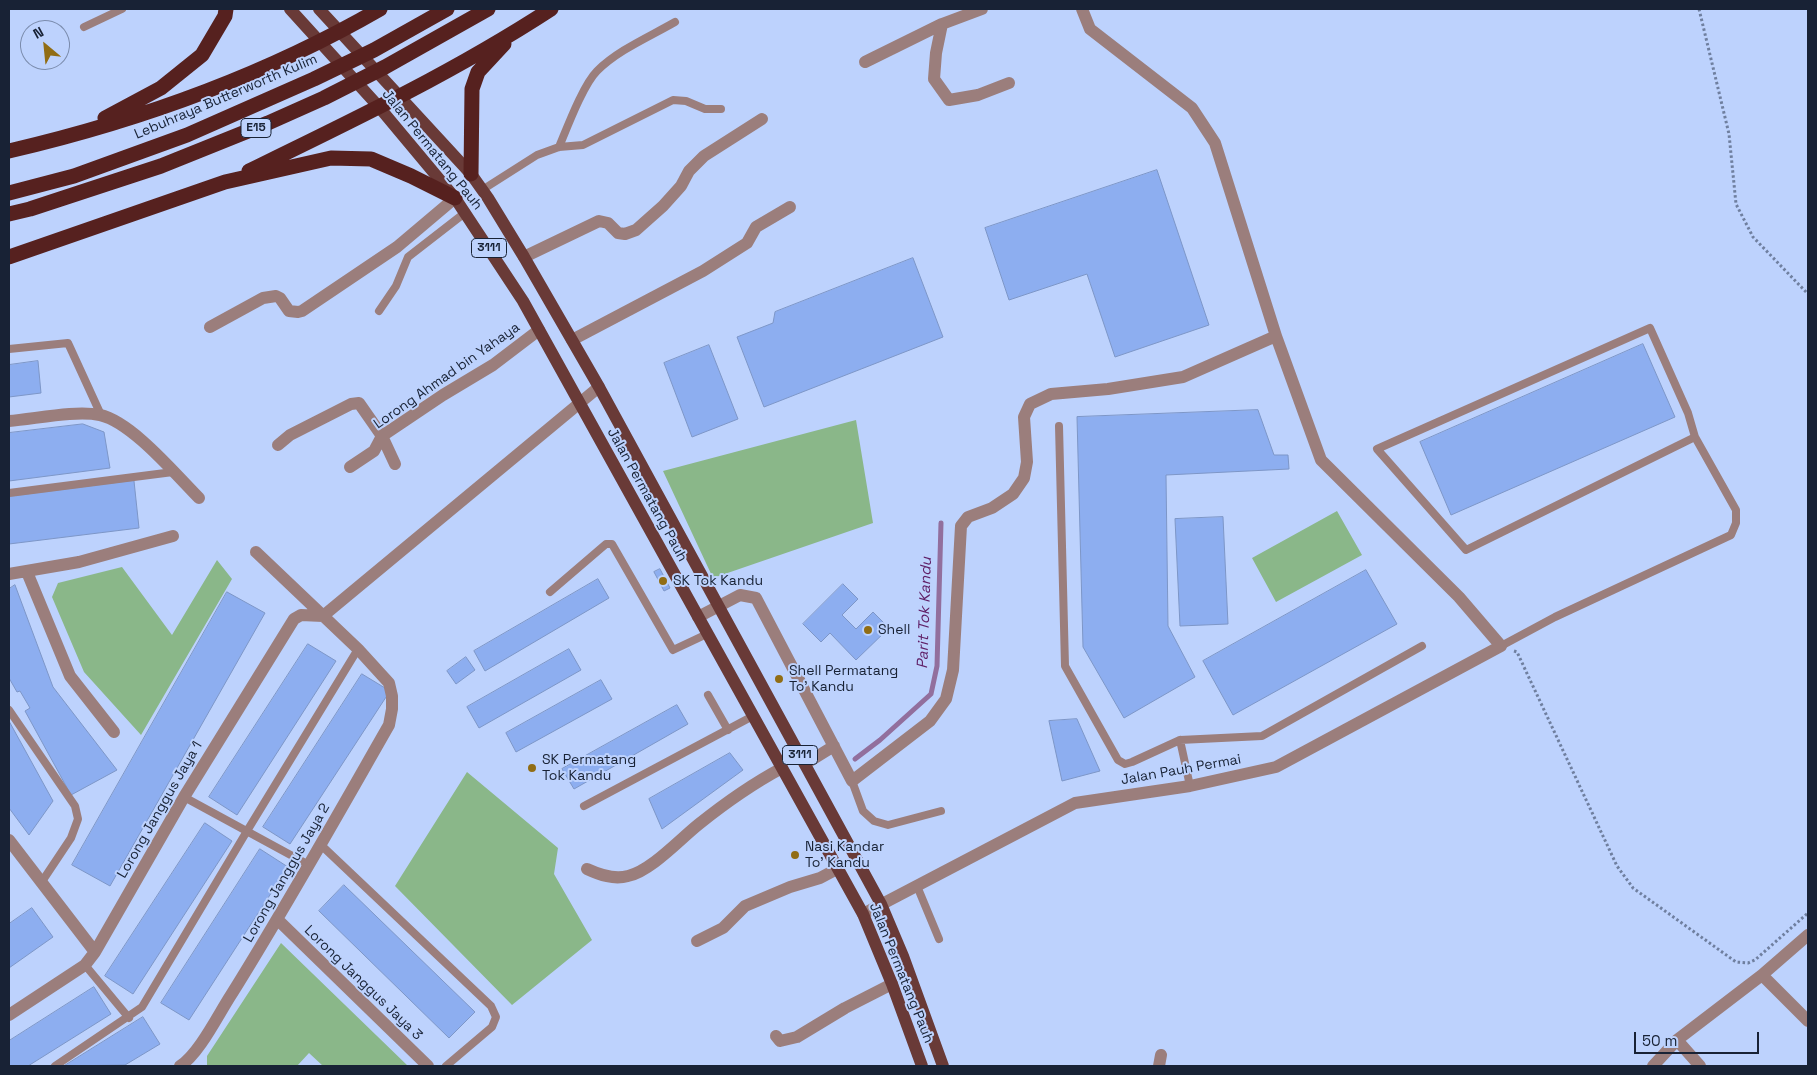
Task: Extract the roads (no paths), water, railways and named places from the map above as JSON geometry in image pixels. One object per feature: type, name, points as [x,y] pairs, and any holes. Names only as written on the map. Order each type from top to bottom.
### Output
[{"type":"highway","points":[[69,137],[161,88],[195,61],[202,55],[225,16],[226,9]]},
{"type":"highway","points":[[9,151],[69,137],[208,92],[320,42],[380,9]]},
{"type":"highway","name":"Lebuhraya Butterworth Kulim","points":[[9,193],[74,176],[187,135],[314,79],[374,50],[447,9]]},
{"type":"highway","name":"E15","points":[[9,214],[30,209],[161,166],[268,123],[324,98],[488,9]]},
{"type":"highway","points":[[225,182],[400,96],[514,33],[551,9]]},
{"type":"highway","points":[[471,174],[472,89],[478,72],[514,33]]},
{"type":"highway","points":[[9,257],[225,182],[331,158],[370,160],[411,176],[455,198]]},
{"type":"main road","name":"Jalan Permatang Pauh","points":[[290,9],[379,107],[455,198],[523,301],[863,914],[892,984],[922,1066]]},
{"type":"main road","name":"Jalan Permatang Pauh","points":[[319,9],[471,174],[524,257],[599,387],[881,904],[903,956],[943,1066]]},
{"type":"street","points":[[865,62],[942,24],[982,9]]},
{"type":"street","points":[[1082,9],[1090,29],[1192,108],[1215,143],[1276,336],[1321,460],[1459,597],[1502,646]]},
{"type":"street","points":[[942,24],[936,53],[934,79],[949,100],[978,95],[1008,83]]},
{"type":"street","points":[[524,257],[599,221],[608,224],[618,233],[625,234],[636,230],[663,206],[681,186],[689,171],[704,156],[762,119]]},
{"type":"street","points":[[210,327],[263,298],[271,296],[280,298],[290,310],[302,311],[397,247],[455,198]]},
{"type":"street","points":[[572,340],[703,271],[747,243],[756,227],[790,207]]},
{"type":"street","name":"Lorong Ahmad bin Yahaya","points":[[350,467],[374,451],[382,436],[443,395],[493,365],[539,330]]},
{"type":"street","points":[[698,617],[740,595],[756,598],[852,781],[930,721],[946,699],[953,670],[961,526],[968,517],[992,508],[1012,494],[1024,478],[1027,462],[1024,417],[1030,404],[1052,394],[1108,389],[1183,376],[1276,336]]},
{"type":"street","points":[[323,616],[599,387]]},
{"type":"street","points":[[278,445],[296,432],[351,404],[358,403],[382,436],[395,464]]},
{"type":"street","points":[[9,421],[78,414],[100,415],[118,422],[132,432],[198,498]]},
{"type":"street","points":[[9,574],[79,562],[173,536]]},
{"type":"street","points":[[256,552],[358,649]]},
{"type":"street","points":[[27,572],[70,676],[114,732]]},
{"type":"street","name":"Lorong Janggus Jaya 1","points":[[9,1015],[85,965],[95,952],[184,797],[294,619],[302,615],[323,616]]},
{"type":"street","name":"Jalan Pauh Permai","points":[[863,914],[1075,803],[1190,786],[1276,767],[1502,646]]},
{"type":"street","name":"Lorong Janggus Jaya 2","points":[[186,1065],[278,920],[389,725],[392,696],[389,683],[358,649]]},
{"type":"street","points":[[804,764],[834,746]]},
{"type":"street","points":[[588,869],[604,876],[620,877],[628,877],[645,870],[700,823],[761,779],[782,768]]},
{"type":"street","points":[[9,840],[95,952]]},
{"type":"street","points":[[697,941],[722,928],[746,906],[790,887],[820,878],[838,869]]},
{"type":"street","name":"Lorong Janggus Jaya 3","points":[[278,920],[428,1066]]},
{"type":"street","points":[[1653,1066],[1677,1040],[1762,975],[1808,935]]},
{"type":"street","points":[[1762,975],[1808,1021]]},
{"type":"street","points":[[776,1036],[780,1042],[797,1037],[845,1008],[892,984]]},
{"type":"street","points":[[1677,1040],[1700,1066]]},
{"type":"lane","points":[[84,27],[122,9]]},
{"type":"lane","points":[[559,147],[580,99],[595,72],[616,56],[676,22]]},
{"type":"lane","points":[[482,190],[537,154],[559,147],[583,145],[673,100],[686,101],[705,109],[721,108]]},
{"type":"lane","points":[[379,311],[396,286],[408,257],[466,212]]},
{"type":"lane","points":[[1502,646],[1555,617],[1731,535],[1736,523],[1736,510],[1695,437],[1688,413],[1650,328],[1377,449],[1466,550],[1695,437]]},
{"type":"lane","points":[[9,349],[68,343],[100,415]]},
{"type":"lane","points":[[1059,426],[1065,666],[1118,760],[1124,764],[1180,740],[1262,736],[1422,646]]},
{"type":"lane","points":[[9,493],[173,472]]},
{"type":"lane","points":[[550,592],[606,544],[612,544],[673,650],[707,634]]},
{"type":"lane","points":[[55,1066],[129,1018],[142,1007],[358,649]]},
{"type":"lane","points":[[708,695],[728,730]]},
{"type":"lane","points":[[9,710],[75,806],[78,819],[71,838],[42,883]]},
{"type":"lane","points":[[584,806],[753,716]]},
{"type":"lane","points":[[1180,740],[1190,786]]},
{"type":"lane","points":[[852,781],[864,811],[874,821],[888,825],[941,811]]},
{"type":"lane","points":[[184,797],[309,865]]},
{"type":"lane","points":[[321,845],[491,1006],[496,1017],[492,1028],[446,1066]]},
{"type":"lane","points":[[917,886],[939,939]]},
{"type":"lane","points":[[85,965],[129,1018]]},
{"type":"waterway","name":"Parit Tok Kandu","points":[[855,759],[880,740],[931,694],[937,666],[941,523]]},
{"type":"place","name":"SK Tok Kandu","points":[[663,581]]},
{"type":"place","name":"Shell","points":[[868,630]]},
{"type":"place","name":"Shell Permatang To' Kandu","points":[[779,679]]},
{"type":"place","name":"SK Permatang Tok Kandu","points":[[532,768]]},
{"type":"place","name":"Nasi Kandar To' Kandu","points":[[795,855]]}]
